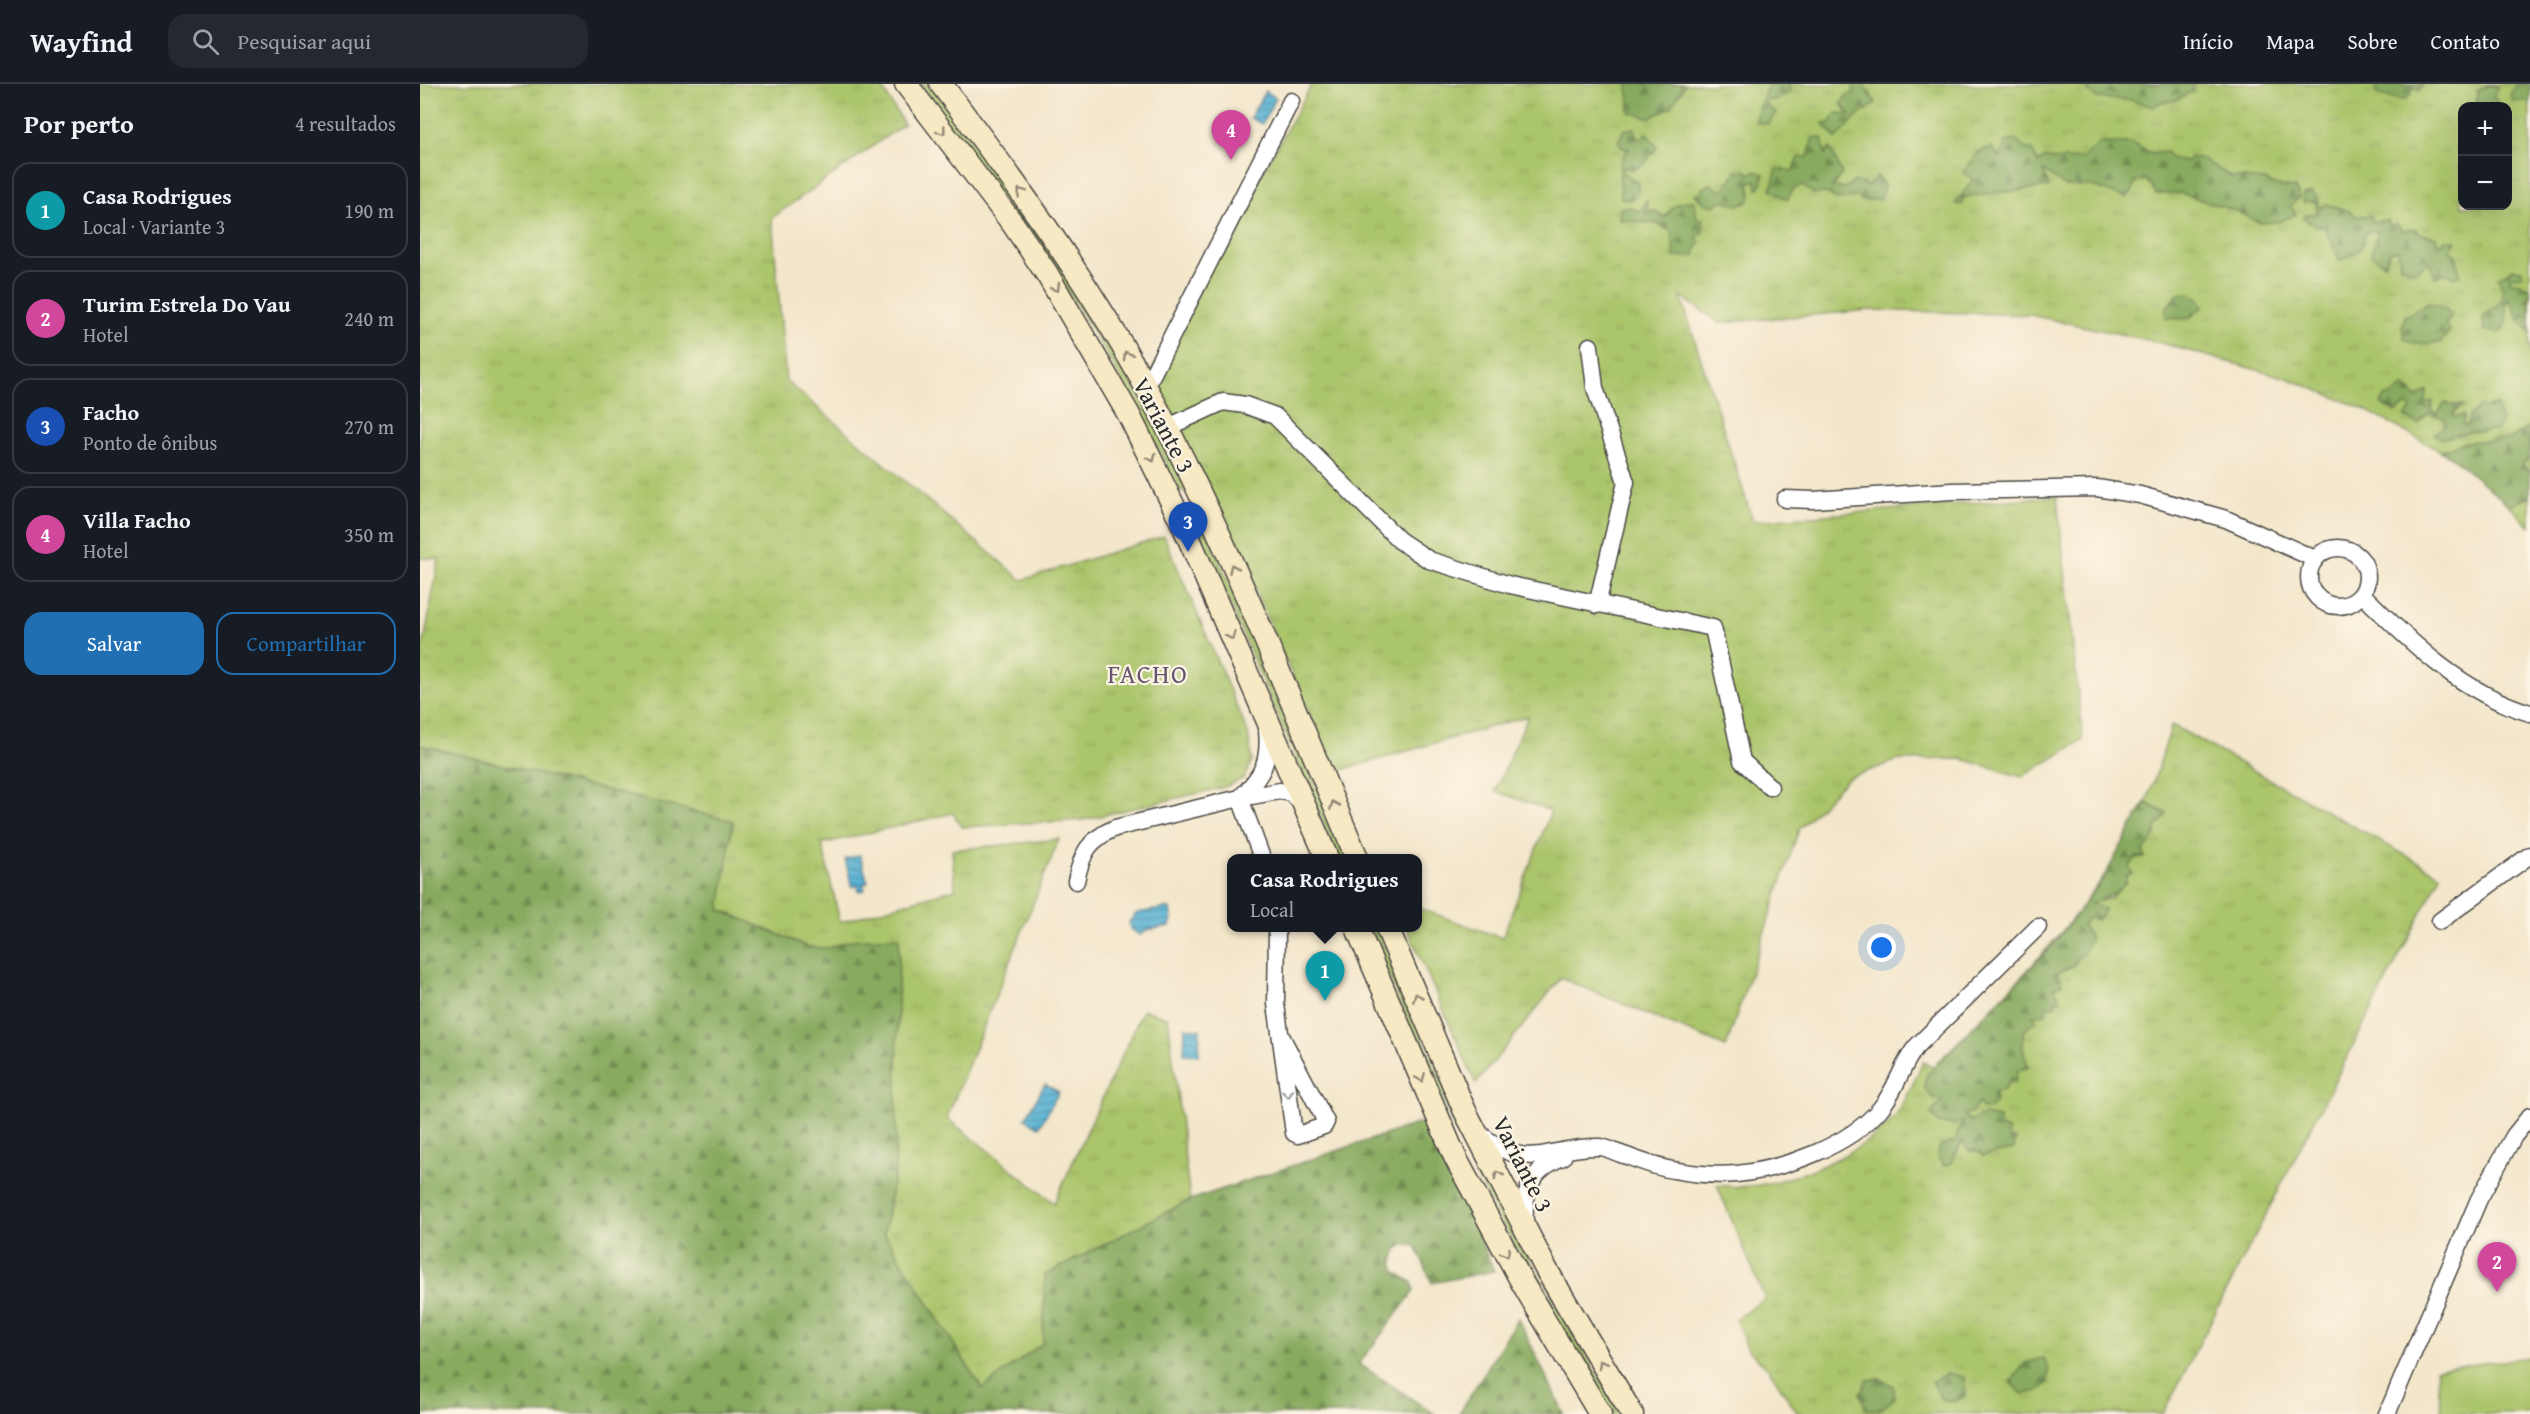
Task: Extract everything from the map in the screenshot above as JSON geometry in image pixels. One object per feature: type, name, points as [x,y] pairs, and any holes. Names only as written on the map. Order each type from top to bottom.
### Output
[{"type":"main road","name":"Variante 3","points":[[906,84],[1013,224],[1047,274],[1130,415],[1184,526],[1325,854]]},
{"type":"main road","name":"Variante 3","points":[[941,84],[1041,220],[1091,294],[1146,387],[1234,571],[1355,854]]},
{"type":"main road","points":[[1359,932],[1455,1157],[1523,1284],[1600,1414]]},
{"type":"main road","name":"Variante 3","points":[[1389,932],[1475,1130],[1546,1269],[1632,1414]]},
{"type":"street","points":[[1146,387],[1291,101]]},
{"type":"street","points":[[1590,346],[1595,388],[1626,482],[1598,605]]},
{"type":"street","points":[[1166,428],[1223,402],[1245,405],[1275,416],[1399,540],[1429,560],[1498,582],[1713,628],[1742,761],[1770,787]]},
{"type":"street","points":[[1785,499],[1814,500],[1952,491],[2097,488],[2140,495],[2226,519],[2315,559]]},
{"type":"street","points":[[2335,547],[2346,548],[2356,553],[2364,562],[2368,573],[2367,585],[2362,594],[2353,603],[2342,606],[2330,605],[2320,600],[2313,592],[2309,581],[2310,568],[2315,559],[2324,551],[2335,547]]},
{"type":"street","points":[[2362,594],[2444,670],[2502,704],[2530,713]]},
{"type":"street","points":[[1240,798],[1255,783],[1267,762],[1269,746],[1265,714]]},
{"type":"street","points":[[1076,881],[1087,848],[1098,835],[1115,828],[1240,798],[1280,791],[1291,793],[1304,805]]},
{"type":"street","points":[[1240,798],[1261,854]]},
{"type":"street","points":[[2440,921],[2530,855]]},
{"type":"street","points":[[1475,1130],[1493,1144],[1520,1155],[1536,1157],[1602,1147],[1672,1170],[1705,1174],[1737,1174],[1813,1154],[1863,1126],[1879,1110],[1892,1094],[1902,1076],[1907,1059],[1916,1047],[2038,927]]},
{"type":"street","points":[[1277,932],[1276,1004],[1294,1133],[1298,1135],[1324,1126],[1326,1122],[1281,1036]]},
{"type":"street","points":[[2387,1414],[2479,1199],[2514,1136],[2530,1116]]},
{"type":"street","points":[[1525,1228],[1526,1192],[1533,1179],[1541,1169],[1549,1164],[1584,1148]]},
{"type":"green space","points":[[420,84],[880,84],[904,124],[772,218],[786,381],[1022,580],[1164,536],[1248,733],[1252,761],[1244,778],[1225,787],[1083,820],[962,827],[953,813],[822,844],[840,922],[955,889],[952,850],[1059,839],[947,1118],[1054,1203],[1143,1010],[1168,1017],[1190,1200],[1045,1275],[1043,1343],[982,1389],[884,1233],[895,1171],[899,937],[852,940],[828,948],[808,947],[719,909],[733,821],[420,745],[420,663],[439,559],[420,558]]},
{"type":"green space","points":[[920,84],[930,84],[1059,260],[1146,406],[1187,489],[1181,492],[1111,361],[1076,303]]},
{"type":"green space","points":[[1312,84],[2530,84],[2530,527],[2510,506],[2453,458],[2366,410],[2290,379],[2157,342],[2030,315],[1870,310],[1720,323],[1681,297],[1753,521],[2057,496],[2083,740],[2022,777],[1962,759],[1899,760],[1848,778],[1799,829],[1726,1047],[1561,978],[1476,1084],[1409,932],[1422,932],[1422,909],[1502,938],[1551,811],[1495,791],[1528,716],[1335,772],[1214,499],[1151,372]]},
{"type":"green space","points":[[1628,84],[1683,84],[1684,87],[1671,107],[1650,118],[1629,112]]},
{"type":"green space","points":[[1768,84],[1789,84],[1790,92],[1778,100],[1769,100],[1766,105],[1776,113],[1768,124],[1756,122],[1757,112]]},
{"type":"green space","points":[[1856,84],[1863,84],[1876,103],[1857,117],[1836,139],[1823,123],[1830,124],[1836,113],[1850,114],[1841,104],[1847,95],[1855,93],[1853,88]]},
{"type":"green space","points":[[2083,84],[2194,84],[2193,91],[2174,101],[2161,102],[2153,107],[2131,100],[2095,98]]},
{"type":"green space","points":[[2374,84],[2421,84],[2422,86],[2419,91],[2412,87],[2411,94],[2405,100],[2379,96]]},
{"type":"green space","points":[[2518,84],[2530,84],[2530,104],[2525,101],[2513,102],[2510,95]]},
{"type":"green space","points":[[2488,85],[2498,87],[2493,98],[2497,102],[2476,102],[2477,91]]},
{"type":"green space","points":[[1635,128],[1636,137],[1643,138],[1646,132],[1657,147],[1644,164],[1633,170],[1623,167],[1624,174],[1638,182],[1638,193],[1630,200],[1621,198],[1620,177],[1620,165],[1629,149],[1622,148],[1618,141],[1624,130]]},
{"type":"green space","points":[[1813,138],[1822,138],[1825,154],[1830,148],[1842,174],[1832,187],[1844,188],[1855,181],[1868,186],[1877,176],[1884,185],[1881,199],[1862,201],[1857,196],[1838,200],[1827,193],[1813,194],[1802,185],[1793,189],[1787,200],[1771,189],[1777,169],[1793,171],[1799,157],[1808,157]]},
{"type":"green space","points":[[2016,140],[2024,148],[2032,150],[2038,163],[2045,157],[2054,160],[2083,158],[2100,143],[2132,143],[2152,154],[2166,152],[2172,159],[2188,161],[2190,157],[2203,159],[2231,177],[2265,180],[2276,186],[2295,188],[2300,197],[2290,206],[2296,214],[2279,222],[2260,223],[2236,211],[2180,193],[2156,194],[2147,180],[2135,182],[2132,192],[2126,198],[2092,186],[2065,186],[2043,171],[2049,187],[1969,196],[1964,198],[1962,205],[1955,204],[1973,180],[1963,172],[1978,152],[1991,147],[2000,158],[2005,142]]},
{"type":"green space","points":[[1746,170],[1750,174],[1754,171],[1764,174],[1760,187],[1757,189],[1756,180],[1749,183],[1751,195],[1749,201],[1738,205],[1722,200],[1715,206],[1705,204],[1695,194],[1701,193],[1703,187],[1711,184],[1717,189],[1726,189],[1727,182],[1732,179],[1735,172]]},
{"type":"green space","points":[[2313,192],[2321,208],[2326,204],[2350,211],[2356,216],[2371,216],[2373,222],[2388,220],[2390,225],[2397,224],[2402,230],[2416,229],[2418,233],[2436,237],[2438,245],[2446,240],[2456,241],[2449,251],[2456,255],[2460,276],[2454,277],[2446,273],[2435,277],[2429,261],[2415,272],[2400,266],[2398,249],[2389,252],[2385,264],[2371,255],[2378,231],[2366,232],[2361,249],[2340,261],[2324,226],[2317,226],[2303,218],[2318,213],[2315,201],[2303,202],[2304,194]]},
{"type":"green space","points":[[1647,200],[1648,213],[1654,211],[1665,217],[1677,205],[1694,201],[1697,219],[1703,219],[1703,232],[1696,238],[1700,243],[1696,248],[1695,256],[1674,257],[1672,232],[1659,224],[1619,220],[1620,208],[1631,207],[1640,212]]},
{"type":"green space","points":[[2513,269],[2522,270],[2522,276],[2510,277],[2510,282],[2520,283],[2530,290],[2530,297],[2525,300],[2530,302],[2530,332],[2519,320],[2509,298],[2506,305],[2507,324],[2499,333],[2484,330],[2483,317],[2501,302],[2503,289],[2498,277]]},
{"type":"green space","points":[[2190,293],[2199,299],[2203,307],[2188,319],[2166,318],[2166,308],[2178,294]]},
{"type":"green space","points":[[2429,303],[2445,308],[2452,315],[2445,325],[2450,331],[2440,343],[2415,344],[2404,338],[2402,327],[2405,316]]},
{"type":"green space","points":[[2403,387],[2412,391],[2416,398],[2427,391],[2426,403],[2433,401],[2431,411],[2437,414],[2445,403],[2463,406],[2453,413],[2453,417],[2464,415],[2463,425],[2467,426],[2469,416],[2481,406],[2485,408],[2496,404],[2502,421],[2497,431],[2470,432],[2441,439],[2434,434],[2445,425],[2444,418],[2428,414],[2418,424],[2405,417],[2411,409],[2406,405],[2396,412],[2381,404],[2385,397],[2391,396]]},
{"type":"green space","points":[[2530,427],[2529,459],[2522,464],[2530,472],[2530,496],[2510,506],[2453,458],[2440,451],[2466,442],[2511,439]]},
{"type":"green space","points":[[1206,529],[1345,854],[1337,854],[1199,533]]},
{"type":"green space","points":[[2172,725],[2441,875],[2163,1414],[1798,1414],[1769,1369],[1748,1350],[1735,1319],[1765,1299],[1717,1185],[1749,1187],[1790,1178],[1847,1154],[1880,1132],[1902,1107],[1923,1062],[1933,1067],[2022,976],[2051,945],[2110,866],[2103,879],[2053,945],[1926,1076],[1942,1101],[1932,1114],[1964,1121],[1951,1163],[1963,1141],[1982,1152],[1992,1154],[2005,1151],[2009,1139],[2000,1127],[1984,1115],[1971,1121],[1964,1115],[2009,1082],[2017,1071],[2028,1067],[2023,1048],[2023,1031],[2037,1021],[2032,1016],[2046,1007],[2056,1005],[2054,987],[2062,985],[2059,976],[2054,974],[2074,965],[2082,926],[2088,918],[2090,904],[2111,898],[2129,867],[2156,833],[2158,825],[2167,813],[2145,803]]},
{"type":"green space","points":[[420,745],[733,821],[720,910],[808,947],[828,948],[852,940],[899,937],[895,1171],[884,1233],[982,1389],[1043,1343],[1045,1275],[1190,1200],[1423,1122],[1472,1220],[1494,1271],[1432,1283],[1416,1246],[1404,1245],[1397,1249],[1393,1262],[1395,1272],[1412,1282],[1414,1291],[1359,1364],[1435,1414],[420,1414]]},
{"type":"green space","points":[[2145,803],[2167,814],[2156,828],[2152,841],[2143,851],[2145,857],[2136,857],[2129,867],[2133,874],[2126,875],[2126,882],[2114,894],[2091,904],[2105,909],[2097,920],[2088,918],[2082,925],[2091,938],[2083,955],[2078,957],[2074,965],[2055,974],[2059,976],[2062,985],[2054,987],[2061,1000],[2055,1000],[2056,1005],[2046,1007],[2046,1014],[2032,1016],[2037,1021],[2023,1031],[2023,1048],[2028,1067],[2017,1071],[2015,1081],[2009,1082],[2004,1090],[1994,1092],[1996,1101],[1989,1110],[1983,1109],[1979,1103],[1971,1112],[1964,1115],[1971,1121],[1984,1115],[1999,1118],[2000,1127],[2008,1130],[2009,1139],[2016,1139],[2014,1149],[1983,1156],[1977,1151],[1969,1151],[1962,1141],[1951,1163],[1944,1166],[1937,1157],[1940,1146],[1957,1141],[1957,1133],[1963,1122],[1952,1125],[1939,1123],[1931,1114],[1942,1101],[1933,1098],[1925,1089],[1926,1076],[2053,945],[2103,879]]},
{"type":"green space","points":[[1370,932],[1379,932],[1453,1106],[1496,1197],[1548,1291],[1621,1414],[1612,1414],[1553,1315],[1476,1176]]},
{"type":"green space","points":[[1518,1318],[1564,1414],[1459,1414]]},
{"type":"green space","points":[[2530,1357],[2530,1412],[2442,1414],[2436,1369]]},
{"type":"green space","points":[[2044,1358],[2049,1370],[2048,1383],[2038,1391],[2022,1394],[2011,1382],[2025,1363]]},
{"type":"green space","points":[[1947,1373],[1964,1377],[1965,1396],[1953,1402],[1941,1399],[1932,1381]]},
{"type":"green space","points":[[1879,1378],[1893,1386],[1895,1398],[1880,1410],[1866,1409],[1860,1393],[1868,1380]]},
{"type":"water","points":[[1265,91],[1276,98],[1262,124],[1250,118]]},
{"type":"water","points":[[860,855],[868,883],[863,884],[865,890],[859,891],[858,885],[852,887],[845,859]]},
{"type":"water","points":[[1170,909],[1172,920],[1170,926],[1147,930],[1141,935],[1130,929],[1129,922],[1137,913]]},
{"type":"water","points":[[1185,1028],[1200,1029],[1199,1055],[1184,1054]]},
{"type":"water","points":[[1045,1084],[1059,1092],[1039,1127],[1025,1119]]},
{"type":"place","name":"Villa Facho","points":[[1231,160]]},
{"type":"place","name":"Facho","points":[[1188,552]]},
{"type":"place","name":"Casa Rodrigues","points":[[1325,1001]]},
{"type":"place","name":"Turim Estrela Do Vau","points":[[2497,1292]]},
{"type":"district","name":"FACHO","points":[[1148,673]]}]
